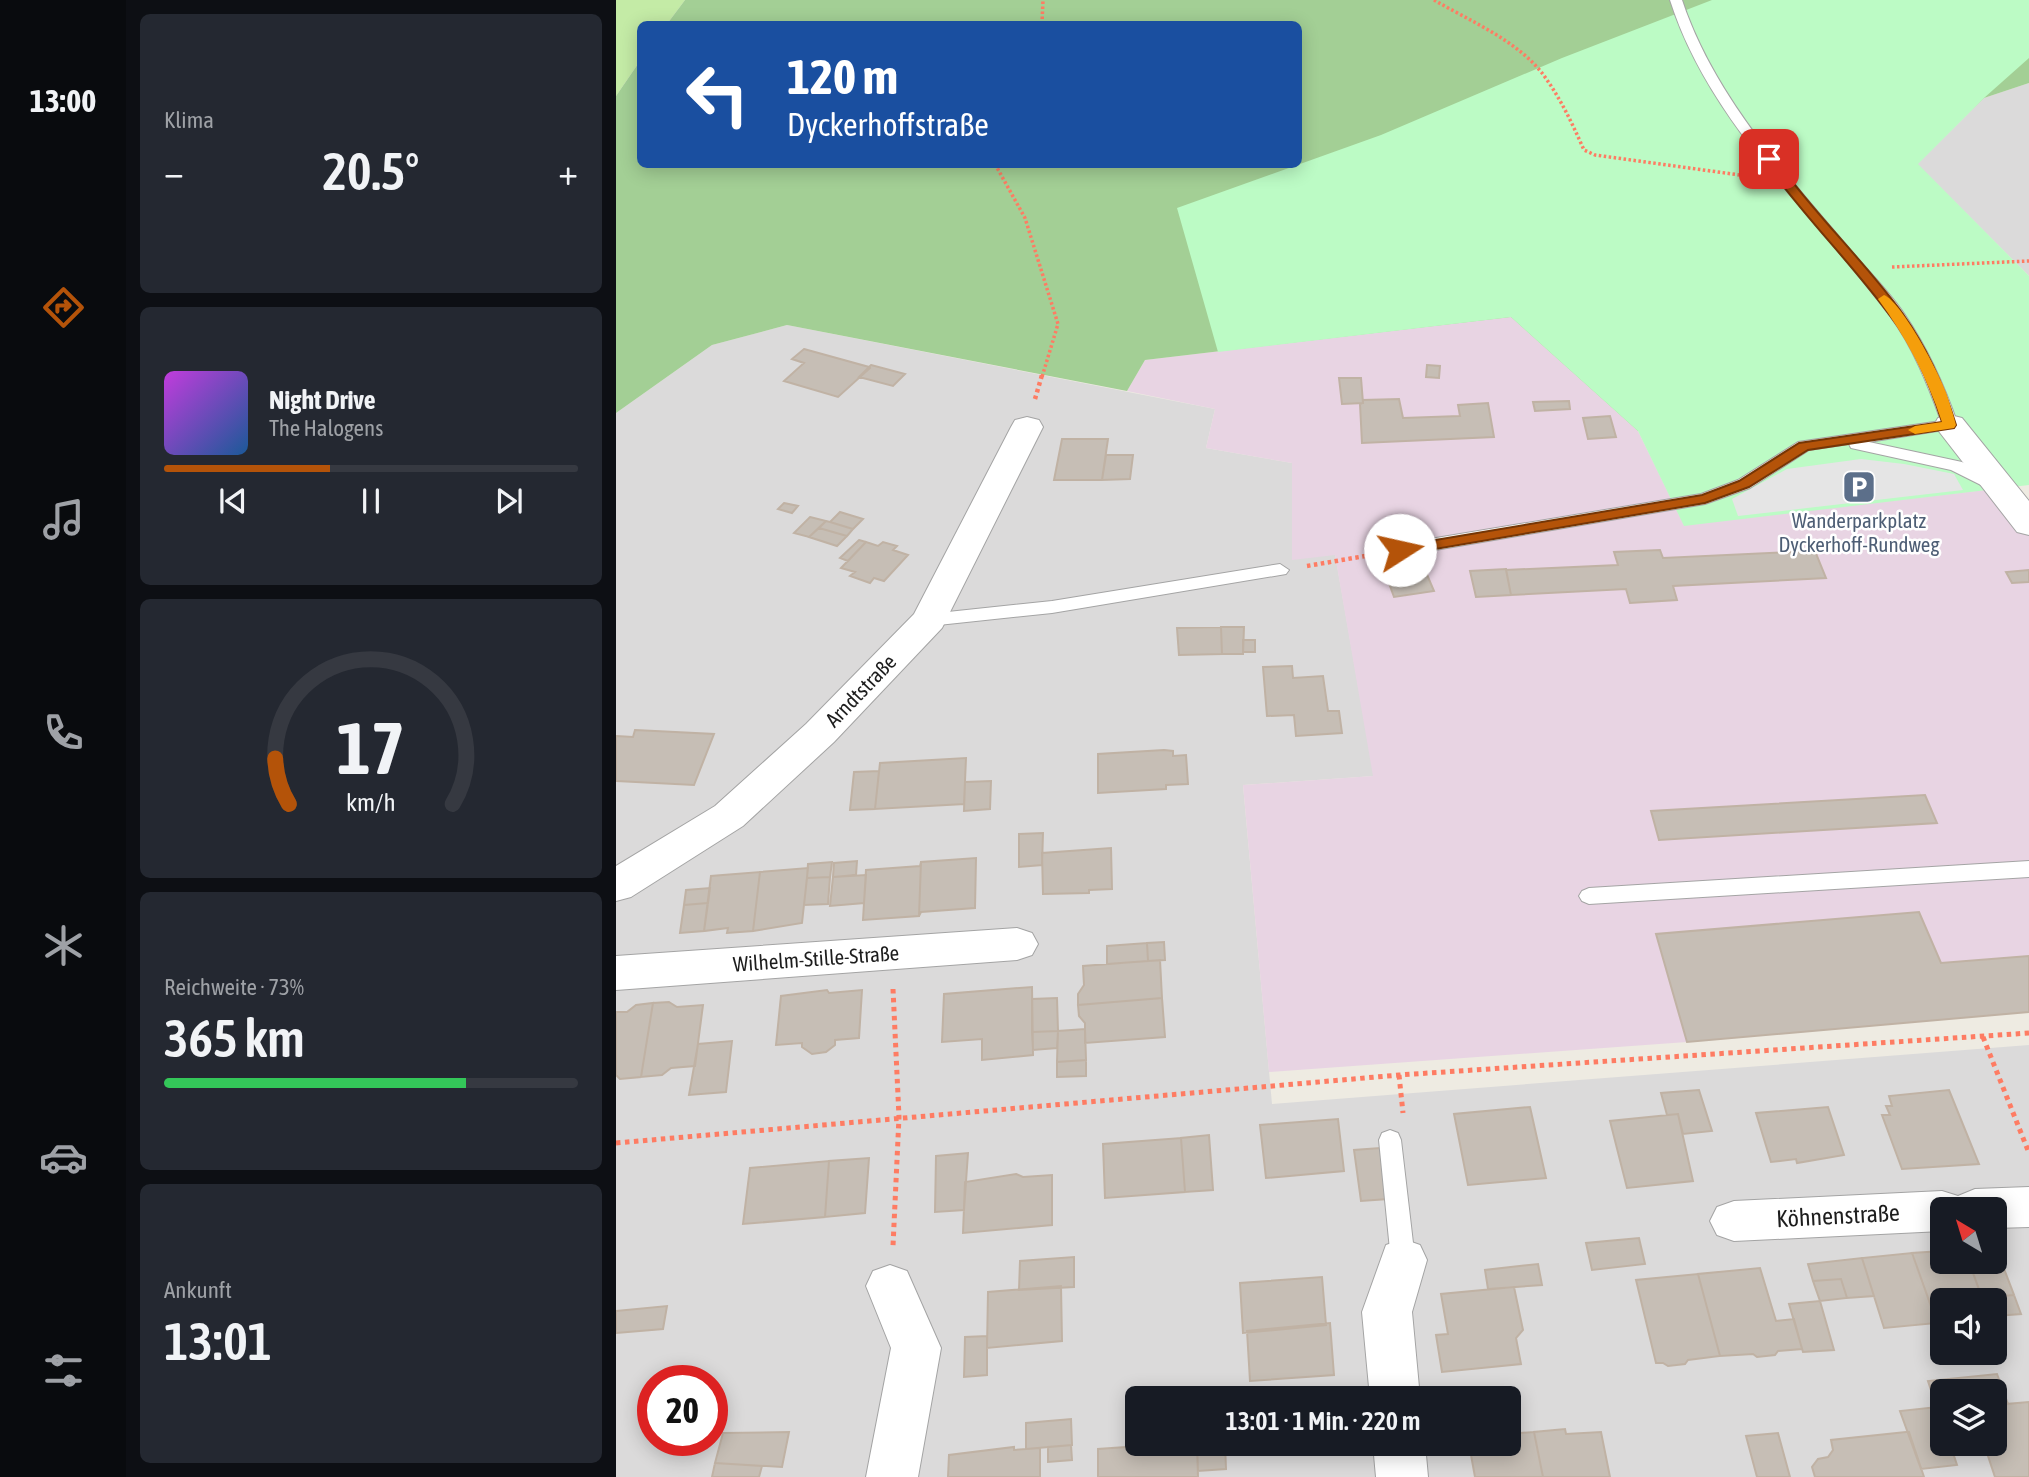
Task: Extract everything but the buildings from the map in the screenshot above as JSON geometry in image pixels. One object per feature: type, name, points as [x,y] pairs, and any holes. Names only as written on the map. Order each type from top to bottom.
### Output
[{"type":"street","points":[[1950,425],[2029,524]]},
{"type":"street","name":"Arndtstraße","points":[[616,886],[729,816],[820,733],[929,620],[1027,427]]},
{"type":"street","name":"Wilhelm-Stille-Straße","points":[[616,973],[1017,944]]},
{"type":"street","points":[[2007,1208],[2029,1207]]},
{"type":"street","name":"Köhnenstraße","points":[[1734,1221],[1930,1212]]},
{"type":"street","points":[[1394,1386],[1387,1312],[1403,1260]]},
{"type":"street","points":[[891,1286],[916,1348],[892,1477]]},
{"type":"street","points":[[1400,1456],[1402,1477]]},
{"type":"lane","points":[[1400,550],[1705,499],[1744,484],[1804,446],[1950,425],[1936,382],[1898,316],[1788,187],[1729,106],[1688,34],[1676,0]]},
{"type":"lane","points":[[1841,441],[1911,453],[1956,466],[1999,487]]},
{"type":"lane","points":[[929,620],[1052,607],[1280,570]]},
{"type":"lane","points":[[1590,895],[2029,869]]},
{"type":"lane","points":[[1390,1140],[1403,1260]]},
{"type":"path","points":[[1042,21],[1043,0]]},
{"type":"path","points":[[1434,0],[1515,48],[1541,72],[1567,112],[1584,149],[1595,155],[1725,173],[1788,187]]},
{"type":"path","points":[[997,168],[1024,218],[1058,324],[1027,427]]},
{"type":"path","points":[[1864,274],[1904,265],[2029,261]]},
{"type":"path","points":[[1280,570],[1400,550]]},
{"type":"path","points":[[891,953],[899,1117],[891,1286]]},
{"type":"path","points":[[616,1143],[1413,1074],[2029,1032]]},
{"type":"path","points":[[1983,1037],[2029,1153]]},
{"type":"shaded area","points":[[2029,83],[2029,276],[1917,164],[1984,98]]},
{"type":"shaded area","points":[[1511,317],[1638,431],[1684,525],[2010,487],[2029,508],[2029,1012],[1687,1042],[1269,1072],[1243,785],[1373,776],[1335,555],[1292,560],[1292,463],[1206,448],[1215,409],[1127,391],[1145,360]]},
{"type":"shaded area","points":[[787,325],[1215,409],[1206,448],[1292,463],[1292,559],[1335,554],[1374,776],[1243,785],[1272,1104],[2029,1045],[2029,1477],[616,1477],[616,413],[712,345]]},
{"type":"shaded area","name":"Wanderparkplatz Dyckerhoff-Rundweg","points":[[1861,459],[1954,474],[1963,490],[1738,516],[1732,499],[1787,469]]},
{"type":"green space","points":[[616,0],[685,0],[669,21],[637,21],[637,65],[616,96]]},
{"type":"green space","points":[[685,0],[2029,0],[2029,83],[1984,98],[1638,431],[1511,317],[1145,360],[1127,391],[787,325],[712,345],[616,413],[616,96],[637,65],[637,168],[1302,168],[1302,21],[669,21]]},
{"type":"green space","points":[[1712,0],[2029,0],[2029,58],[1984,98],[1918,164],[2029,276],[2029,485],[1684,526],[1638,431],[1511,317],[1218,352],[1177,208],[1289,168],[1302,168],[1302,163],[1381,135],[1562,58]]},
{"type":"slow traffic","points":[[1884,299],[1898,316],[1936,382],[1950,425],[1915,430]]},
{"type":"place","name":"Wanderparkplatz Dyckerhoff-Rundweg","points":[[1859,487]]},
{"type":"route","points":[[1400,550],[1705,499],[1744,484],[1804,446],[1950,425],[1936,382],[1898,316],[1788,187],[1769,159]]}]
